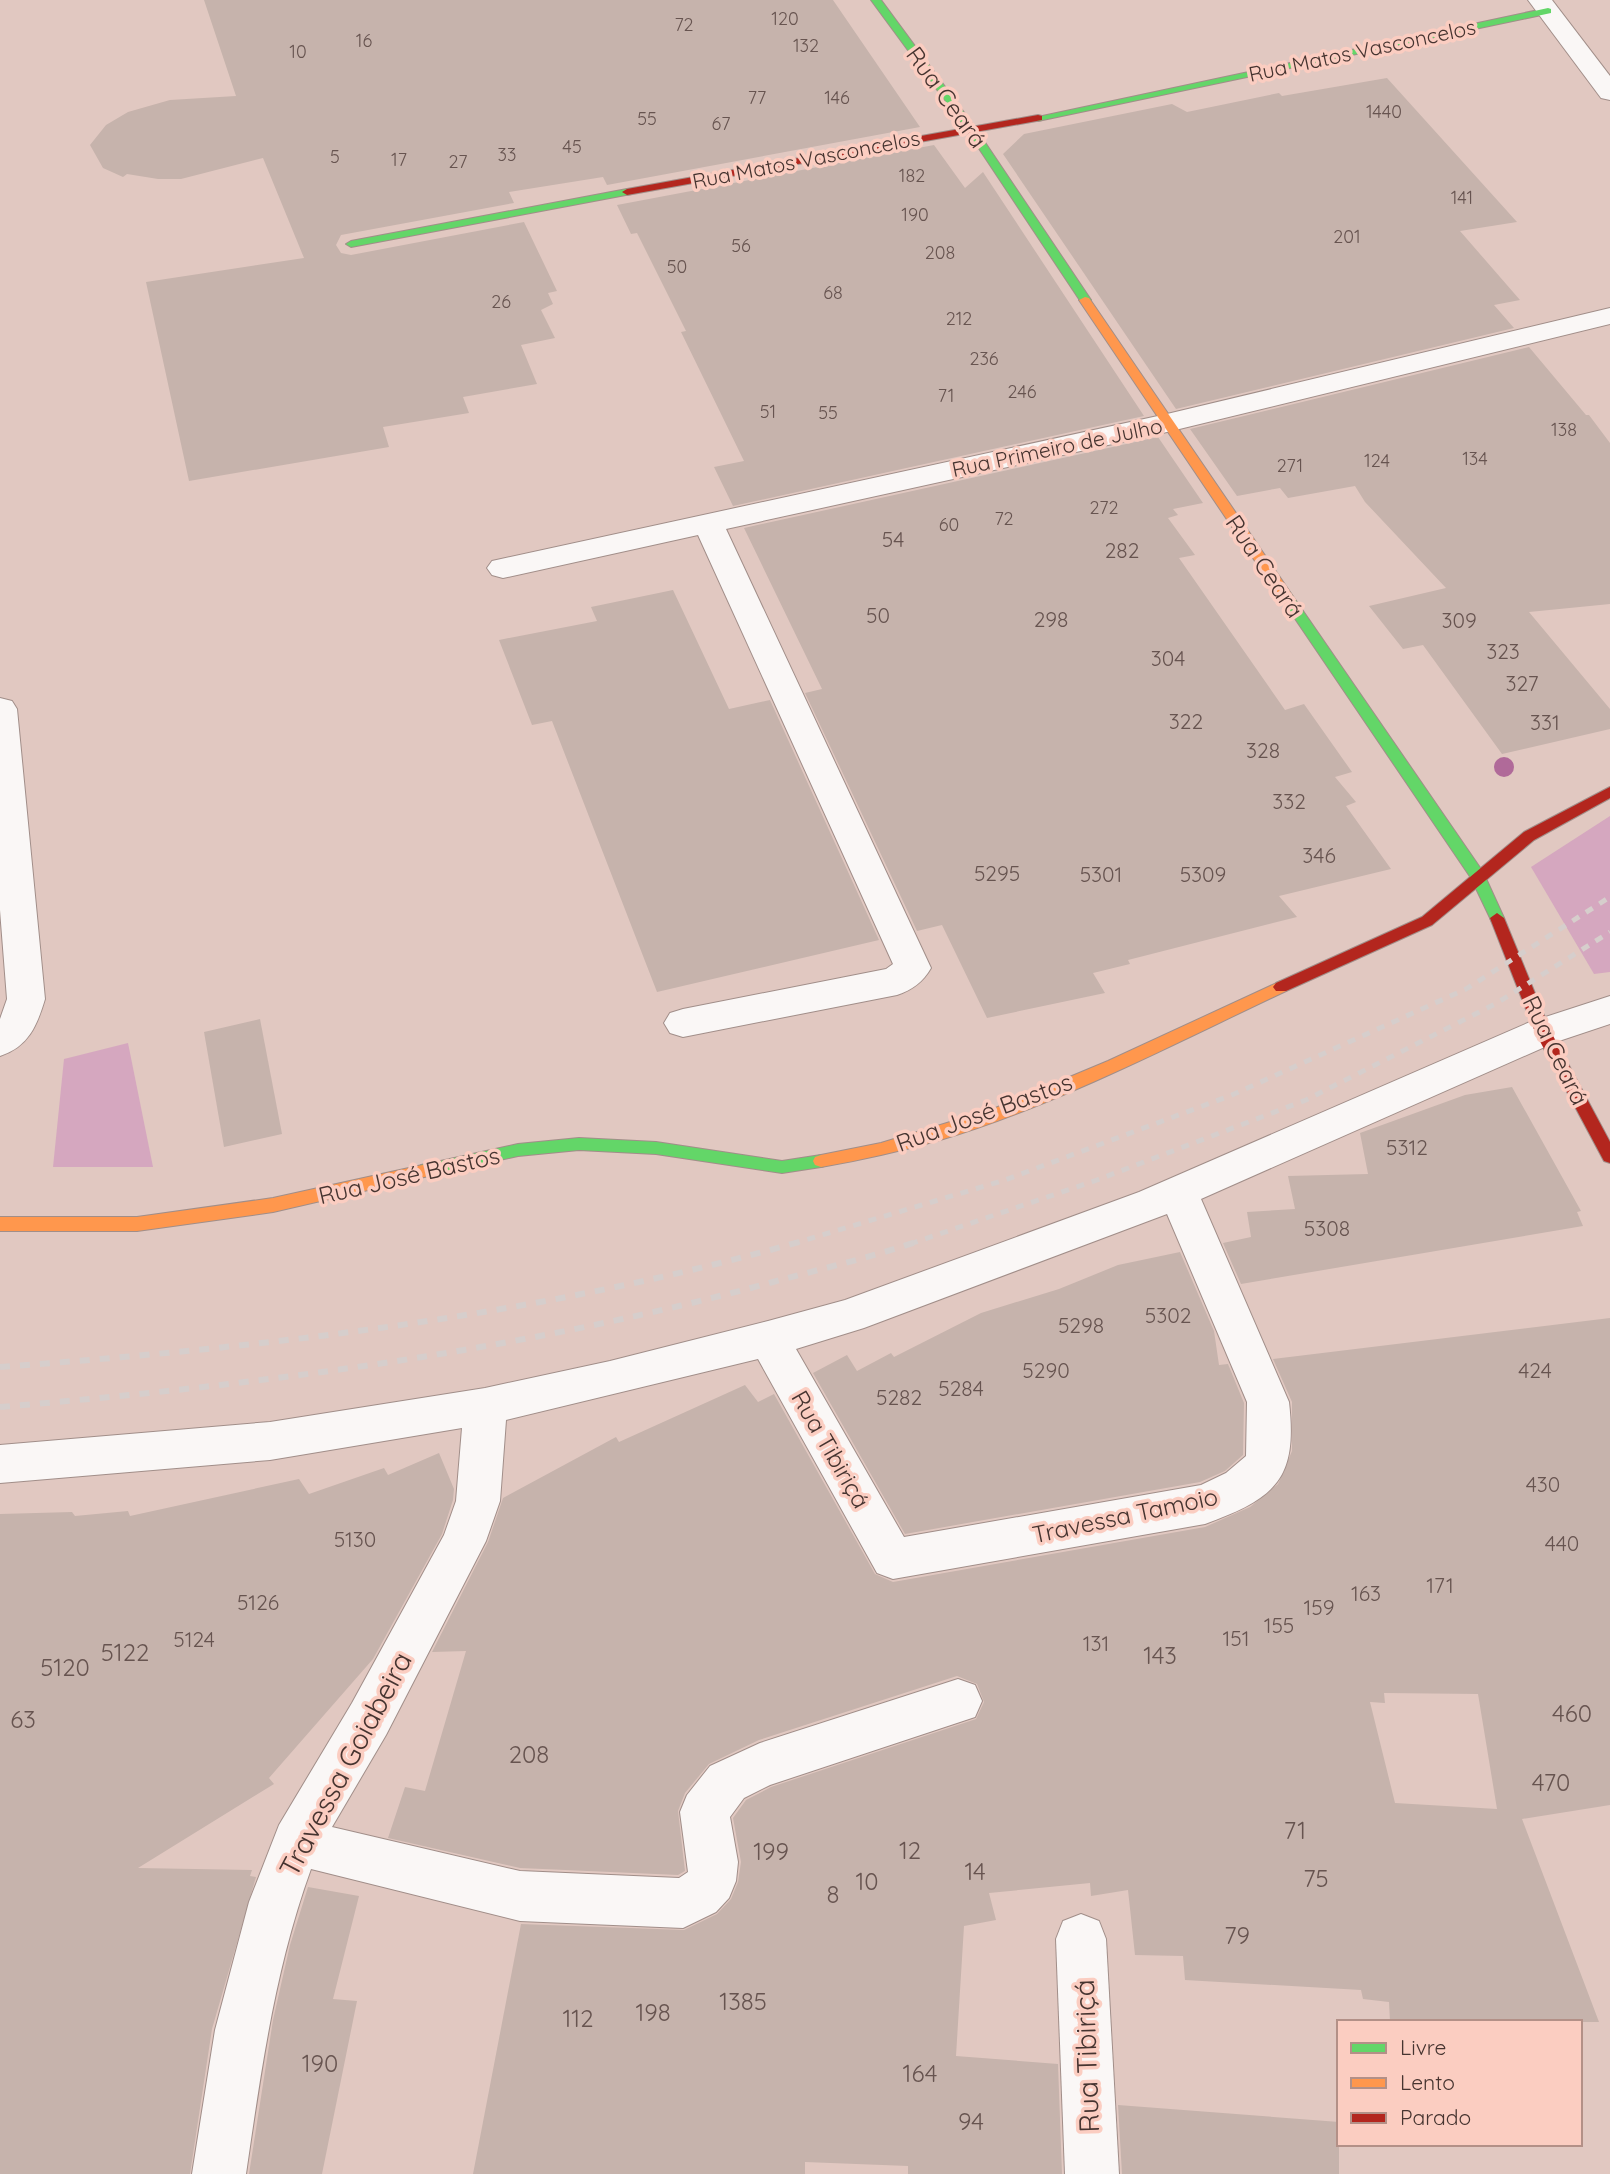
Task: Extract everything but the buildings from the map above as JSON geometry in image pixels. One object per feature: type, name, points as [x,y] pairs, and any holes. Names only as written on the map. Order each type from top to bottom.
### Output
[{"type":"street","name":"Rua Ceará","points":[[876,0],[970,128],[1167,423],[1478,876],[1508,941],[1543,1032],[1610,1157]]},
{"type":"street","name":"Rua Matos Vasconcelos","points":[[351,244],[970,128],[1044,117],[1544,5]]},
{"type":"street","points":[[1544,5],[1610,93]]},
{"type":"street","name":"Rua Primeiro de Julho","points":[[503,568],[1167,423],[1610,316]]},
{"type":"street","points":[[682,1024],[897,981],[913,968],[708,523]]},
{"type":"street","points":[[0,709],[26,999],[19,1024],[0,1042]]},
{"type":"street","name":"Rua José Bastos","points":[[0,1224],[137,1224],[273,1205],[518,1150],[579,1144],[656,1148],[782,1167],[850,1157],[939,1134],[1047,1093],[1427,921],[1529,836],[1610,792]]},
{"type":"street","points":[[0,1464],[270,1441],[485,1405],[610,1379],[768,1339],[849,1316],[1178,1193],[1543,1032],[1610,1010]]},
{"type":"street","name":"Travessa Tamoio","points":[[893,1559],[1205,1504],[1242,1489],[1260,1472],[1272,1455],[1273,1439],[1268,1402],[1178,1193]]},
{"type":"street","name":"Rua Tibiriçá","points":[[768,1339],[893,1559]]},
{"type":"street","name":"Travessa Goiabeira","points":[[219,2174],[241,2030],[274,1902],[296,1842],[369,1719],[464,1541],[478,1501],[485,1405]]},
{"type":"street","points":[[296,1842],[520,1896],[683,1903],[706,1889],[711,1881],[713,1854],[704,1812],[727,1782],[760,1766],[958,1701]]},
{"type":"street","name":"Rua Tibiriçá","points":[[1081,1939],[1091,2174]]},
{"type":"shaded area","points":[[1610,816],[1610,972],[1594,974],[1531,867]]},
{"type":"shaded area","points":[[128,1043],[153,1167],[53,1167],[64,1059]]},
{"type":"railway","points":[[796,1243],[1005,1180],[1232,1095],[1466,989],[1610,897]]},
{"type":"railway","points":[[915,1242],[1097,1180],[1306,1100],[1497,1003],[1610,932]]},
{"type":"railway","points":[[0,1407],[293,1376],[486,1346],[678,1306],[915,1242]]},
{"type":"railway","points":[[910,1244],[915,1242]]},
{"type":"railway","points":[[0,1367],[202,1349],[402,1325],[602,1290],[796,1243]]},
{"type":"railway","points":[[792,1244],[796,1243]]},
{"type":"traffic: fast","points":[[876,0],[970,128],[1085,300]]},
{"type":"traffic: fast","points":[[1038,118],[1548,11]]},
{"type":"traffic: fast","points":[[351,244],[627,192]]},
{"type":"traffic: fast","points":[[1287,598],[1478,876],[1497,918]]},
{"type":"traffic: fast","points":[[427,1170],[518,1150],[579,1144],[656,1148],[782,1167],[821,1161]]},
{"type":"traffic: slow","points":[[1085,300],[1287,598]]},
{"type":"traffic: slow","points":[[821,1161],[941,1133],[999,1113],[1114,1065],[1281,987]]},
{"type":"traffic: slow","points":[[0,1224],[137,1224],[273,1205],[427,1170]]},
{"type":"traffic: jam","points":[[627,192],[1038,118]]},
{"type":"traffic: jam","points":[[1281,987],[1427,921],[1529,836],[1610,792]]},
{"type":"traffic: jam","points":[[1497,918],[1543,1032],[1610,1157]]}]
